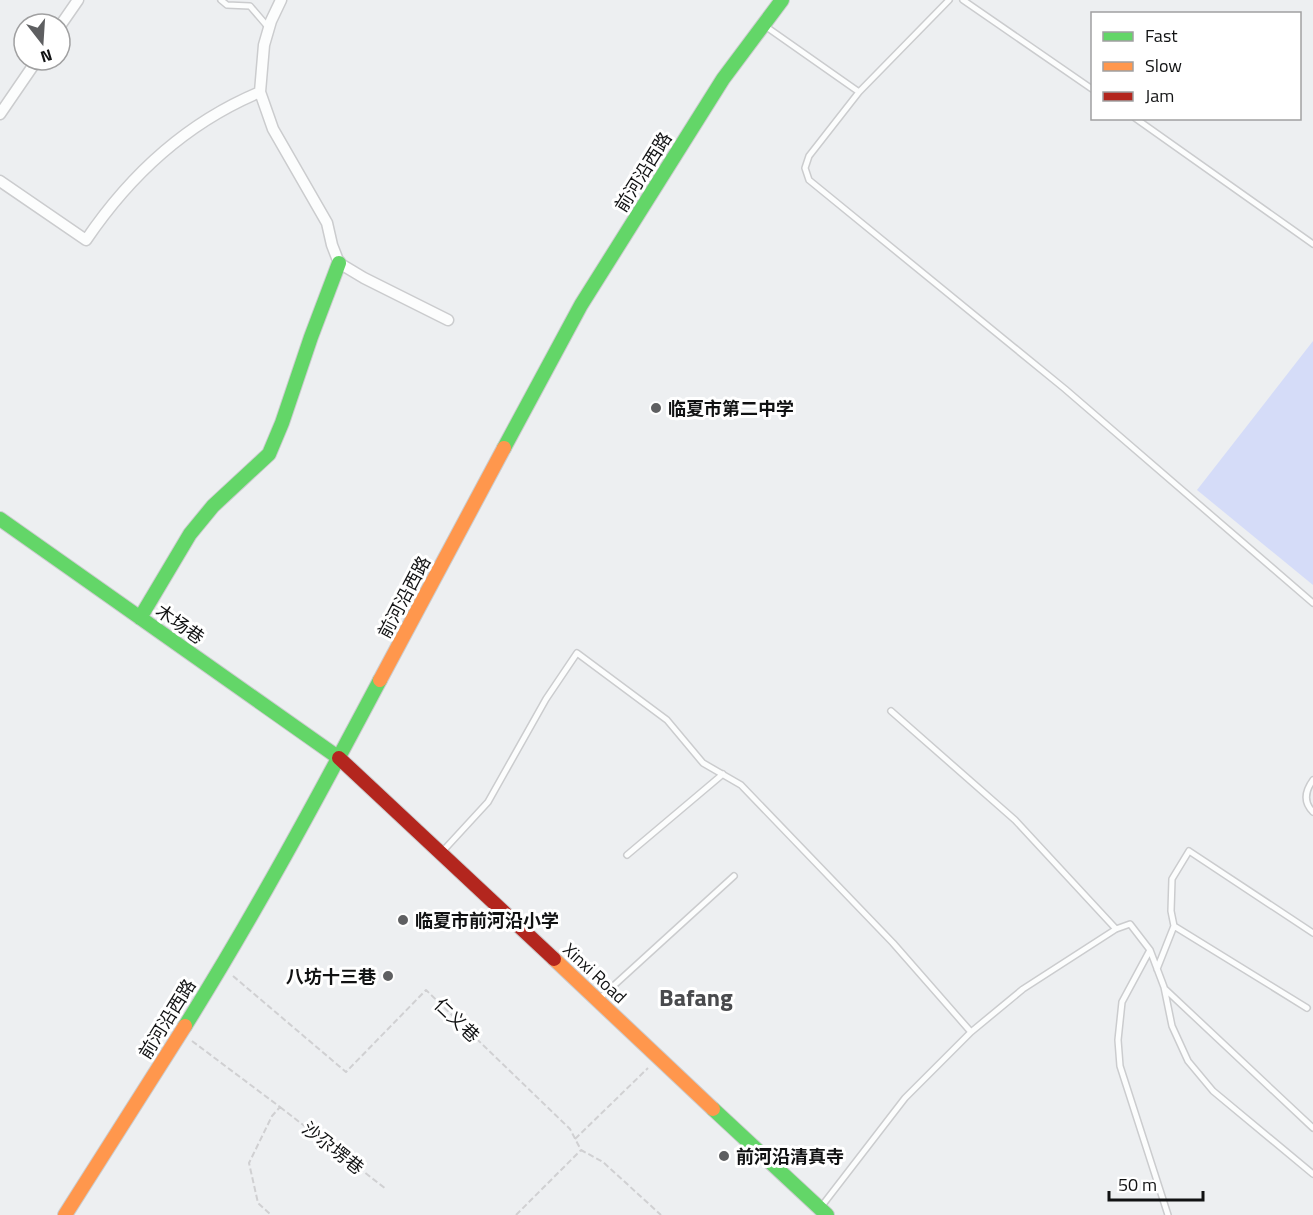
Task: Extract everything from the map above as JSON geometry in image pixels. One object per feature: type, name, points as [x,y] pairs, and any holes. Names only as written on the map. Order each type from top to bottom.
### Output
[{"type":"main road","name":"前河沿西路","points":[[65,1215],[221,966],[339,758],[581,305],[723,79],[782,0]]},
{"type":"main road","points":[[140,618],[190,534],[213,506],[269,454],[339,263]]},
{"type":"main road","name":"木场巷","points":[[0,519],[339,758]]},
{"type":"main road","name":"Xinxi Road","points":[[339,758],[823,1212]]},
{"type":"street","points":[[281,0],[269,28],[262,56],[260,92],[273,129],[327,223],[332,246],[339,263],[448,320]]},
{"type":"street","points":[[0,114],[29,72]]},
{"type":"street","points":[[0,181],[86,240],[106,211],[147,166],[201,122],[229,105],[260,92]]},
{"type":"lane","points":[[221,0],[227,4],[250,6],[269,28]]},
{"type":"lane","points":[[949,0],[860,92],[808,156],[805,168],[809,180],[1065,389],[1313,603]]},
{"type":"lane","points":[[963,0],[1091,88]]},
{"type":"lane","points":[[764,25],[860,92]]},
{"type":"lane","points":[[1138,120],[1313,244]]},
{"type":"lane","points":[[441,854],[488,802],[546,699],[578,653],[667,720],[704,763],[741,785],[893,943],[971,1032]]},
{"type":"lane","points":[[891,711],[1015,820],[1116,929]]},
{"type":"lane","points":[[627,855],[723,774]]},
{"type":"lane","points":[[1313,780],[1306,798],[1313,812]]},
{"type":"lane","points":[[1157,970],[1174,926],[1171,911],[1172,879],[1189,851],[1313,933]]},
{"type":"lane","points":[[597,1000],[734,876]]},
{"type":"lane","points":[[823,1212],[905,1098],[971,1032],[1023,989],[1116,929],[1130,924],[1150,950],[1164,987],[1172,1026],[1188,1061],[1213,1091],[1313,1174]]},
{"type":"lane","points":[[1174,926],[1307,1008]]},
{"type":"lane","points":[[1150,950],[1122,1002],[1118,1040],[1119,1066],[1168,1215]]},
{"type":"lane","points":[[1164,987],[1313,1128]]},
{"type":"path","name":"仁义巷","points":[[221,966],[346,1072],[426,990],[570,1128],[581,1150]]},
{"type":"path","name":"沙尕塄巷","points":[[180,1033],[386,1189]]},
{"type":"path","points":[[575,1138],[658,1058]]},
{"type":"path","points":[[272,1215],[258,1203],[249,1163],[272,1116],[280,1107]]},
{"type":"path","points":[[516,1215],[581,1150],[603,1162],[661,1215]]},
{"type":"shaded area","points":[[1313,341],[1313,585],[1197,490]]},
{"type":"traffic: fast","points":[[504,448],[581,305],[723,79],[782,0]]},
{"type":"traffic: fast","points":[[140,618],[190,534],[213,506],[269,454],[339,263]]},
{"type":"traffic: fast","points":[[0,519],[339,758]]},
{"type":"traffic: fast","points":[[185,1026],[261,898],[380,680]]},
{"type":"traffic: fast","points":[[713,1109],[827,1215]]},
{"type":"traffic: slow","points":[[380,680],[504,448]]},
{"type":"traffic: slow","points":[[554,959],[713,1109]]},
{"type":"traffic: slow","points":[[65,1215],[185,1026]]},
{"type":"traffic: jam","points":[[339,758],[554,959]]},
{"type":"place","name":"临夏市第二中学","points":[[656,408]]},
{"type":"place","name":"临夏市前河沿小学","points":[[403,920]]},
{"type":"place","name":"八坊十三巷","points":[[388,976]]},
{"type":"place","name":"前河沿清真寺","points":[[724,1156]]},
{"type":"district","name":"Bafang","points":[[696,997]]}]
